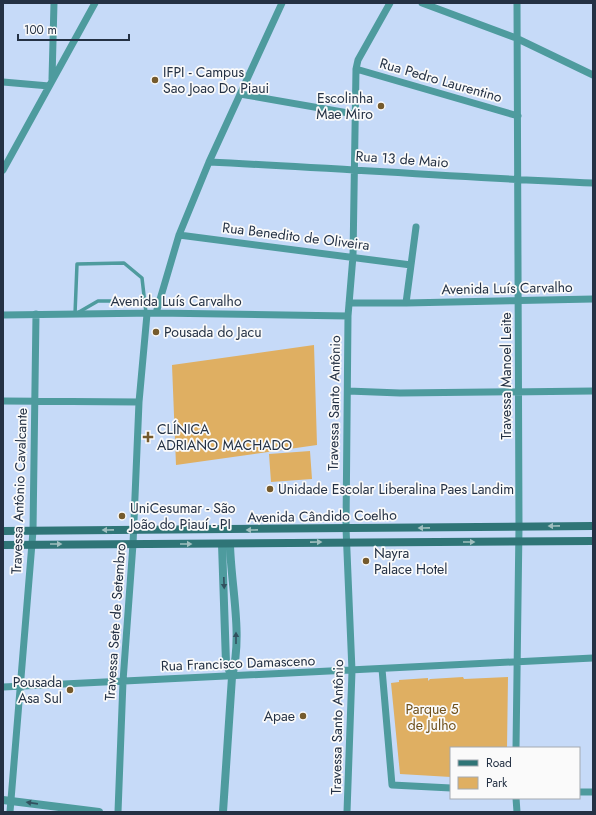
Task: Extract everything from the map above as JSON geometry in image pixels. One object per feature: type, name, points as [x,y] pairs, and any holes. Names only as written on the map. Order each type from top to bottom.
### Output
[{"type":"main road","name":"Avenida Cândido Coelho","points":[[3,531],[593,526]]},
{"type":"main road","name":"Avenida Cândido Coelho","points":[[3,545],[593,541]]},
{"type":"street","points":[[50,84],[54,3]]},
{"type":"street","points":[[3,170],[94,3]]},
{"type":"street","points":[[156,313],[179,235],[209,162],[282,3]]},
{"type":"street","name":"Travessa Santo Antônio","points":[[347,812],[352,671],[346,542],[348,316],[353,256],[354,114],[356,69],[358,60],[390,3]]},
{"type":"street","points":[[422,3],[516,38],[593,75]]},
{"type":"street","name":"Travessa Manoel Leite","points":[[516,747],[519,542],[519,180],[516,38],[517,3]]},
{"type":"street","name":"Rua Pedro Laurentino","points":[[356,69],[518,116]]},
{"type":"street","points":[[3,82],[50,84]]},
{"type":"street","points":[[240,94],[354,114]]},
{"type":"street","name":"Rua 13 de Maio","points":[[209,162],[593,183]]},
{"type":"street","points":[[406,303],[416,227]]},
{"type":"street","name":"Rua Benedito de Oliveira","points":[[179,235],[353,256],[411,265]]},
{"type":"street","name":"Avenida Luís Carvalho","points":[[349,303],[593,299]]},
{"type":"street","name":"Avenida Luís Carvalho","points":[[3,315],[156,313],[348,316]]},
{"type":"street","name":"Travessa Antônio Cavalcante","points":[[10,812],[7,800],[20,687],[33,531],[36,314]]},
{"type":"street","name":"Travessa Sete de Setembro","points":[[118,812],[123,681],[134,530],[146,314]]},
{"type":"street","points":[[348,391],[400,393],[593,392]]},
{"type":"street","points":[[3,401],[140,402]]},
{"type":"street","points":[[226,544],[226,662],[232,676]]},
{"type":"street","points":[[223,812],[232,676],[236,662],[235,616],[226,544]]},
{"type":"street","points":[[225,615],[235,616]]},
{"type":"street","name":"Rua Francisco Damasceno","points":[[3,687],[593,658]]},
{"type":"street","points":[[382,669],[392,785],[450,788]]},
{"type":"street","points":[[580,792],[593,792]]},
{"type":"street","points":[[516,799],[517,812]]},
{"type":"street","points":[[7,800],[99,812]]},
{"type":"lane","points":[[75,314],[77,264],[124,263],[142,278],[146,314]]},
{"type":"lane","points":[[75,314],[98,301],[145,301]]},
{"type":"green space","points":[[314,345],[317,445],[176,465],[172,365]]},
{"type":"green space","points":[[310,451],[312,479],[271,482],[269,454]]},
{"type":"green space","name":"Parque 5 de Julho","points":[[508,677],[507,747],[450,747],[450,777],[400,774],[391,683],[399,682],[399,680],[428,678],[428,681],[430,679]]},
{"type":"place","name":"IFPI - Campus Sao Joao Do Piaui","points":[[155,80]]},
{"type":"place","name":"Escolinha Mae Miro","points":[[381,106]]},
{"type":"place","name":"Pousada do Jacu","points":[[156,332]]},
{"type":"place","name":"CLÍNICA ADRIANO MACHADO","points":[[148,437]]},
{"type":"place","name":"Unidade Escolar Liberalina Paes Landim","points":[[270,489]]},
{"type":"place","name":"UniCesumar - São João do Piauí - PI","points":[[122,516]]},
{"type":"place","name":"Nayra Palace Hotel","points":[[366,561]]},
{"type":"place","name":"Pousada Asa Sul","points":[[70,690]]},
{"type":"place","name":"Apae","points":[[303,716]]}]
